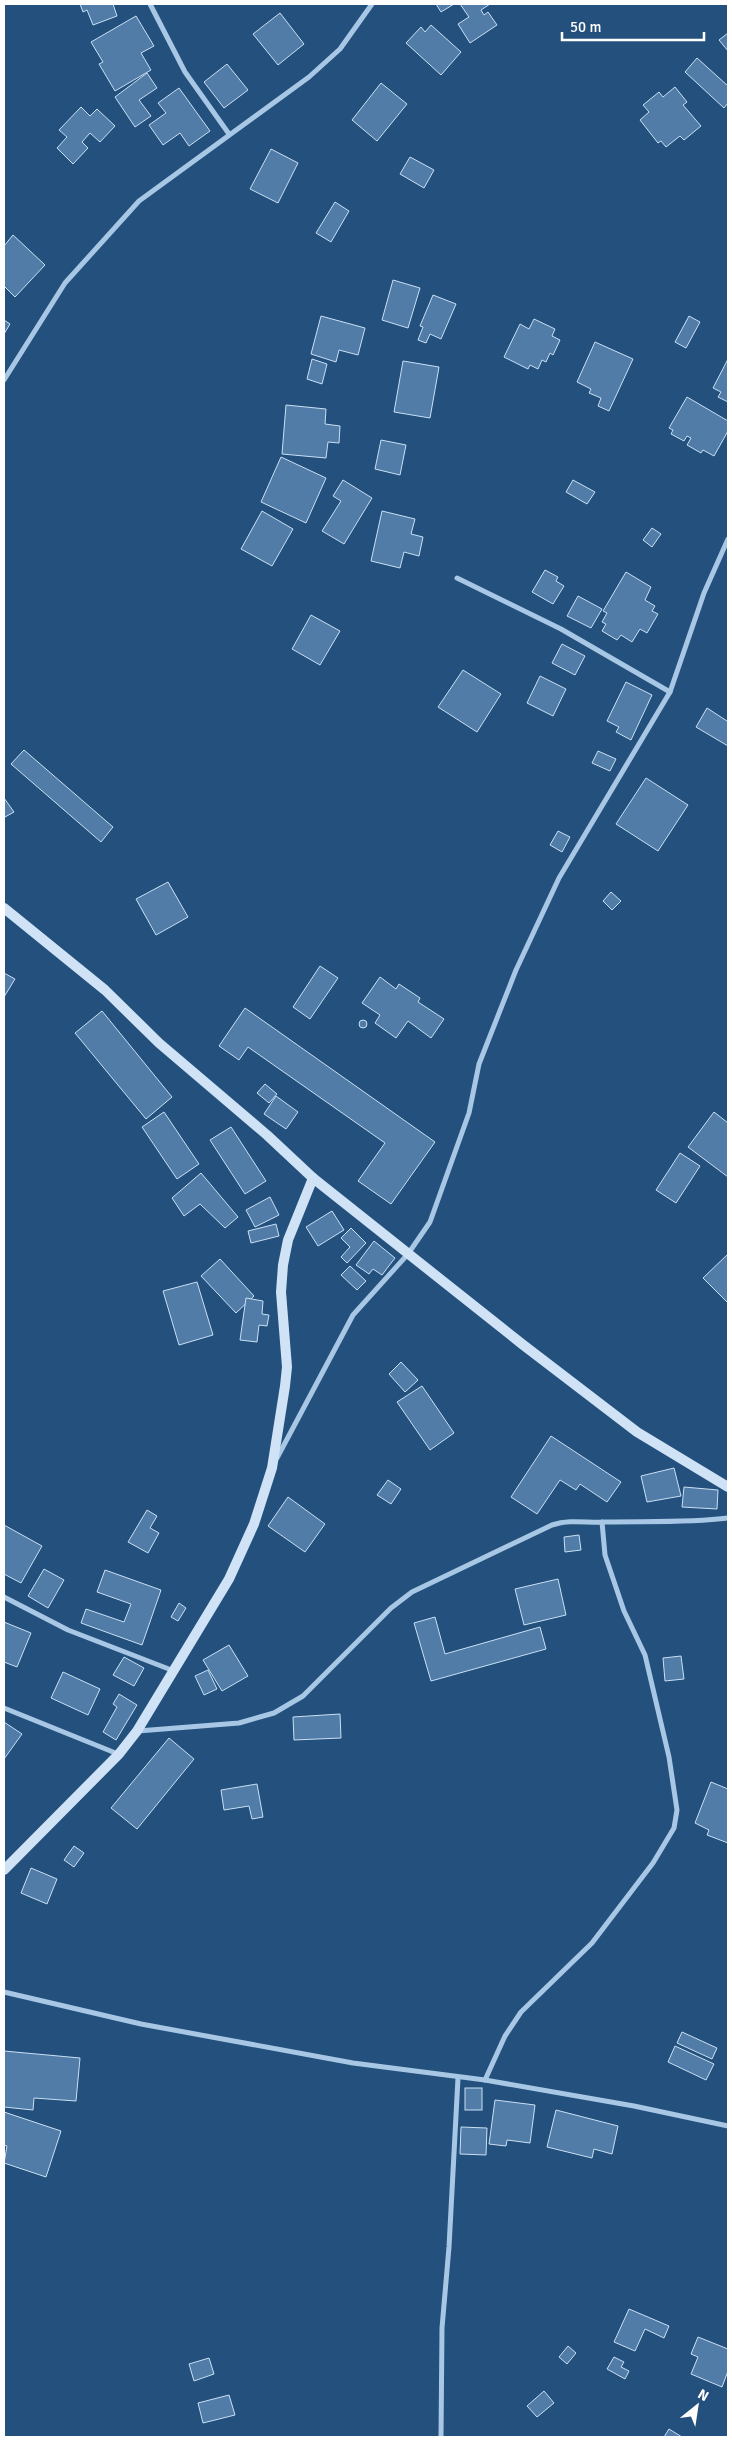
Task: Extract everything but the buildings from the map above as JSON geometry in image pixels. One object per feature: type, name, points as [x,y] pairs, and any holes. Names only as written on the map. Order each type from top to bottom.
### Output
[{"type":"street","points":[[150,4],[185,72],[229,134]]},
{"type":"street","points":[[4,380],[65,283],[139,201],[309,77],[340,49],[372,4]]},
{"type":"street","points":[[272,1468],[353,1314],[408,1254],[424,1232],[437,1208],[469,1112],[479,1064],[487,1040],[531,936],[559,878],[670,692],[704,593],[728,539]]},
{"type":"street","points":[[457,578],[561,629],[670,692]]},
{"type":"street","points":[[4,908],[105,990],[159,1043],[267,1135],[313,1178],[408,1254],[637,1432],[728,1487]]},
{"type":"street","points":[[4,1870],[119,1754],[137,1731],[229,1579],[254,1524],[272,1468],[287,1367],[281,1292],[283,1264],[288,1240],[313,1178]]},
{"type":"street","points":[[137,1731],[239,1723],[274,1713],[303,1696],[392,1608],[412,1592],[552,1525],[574,1520],[602,1522],[648,1520],[696,1522],[728,1518]]},
{"type":"street","points":[[485,2080],[516,2018],[592,1943],[653,1863],[674,1828],[677,1810],[669,1757],[648,1664],[614,1585],[605,1555],[602,1522]]},
{"type":"street","points":[[4,1597],[68,1630],[174,1671]]},
{"type":"street","points":[[4,1708],[119,1754]]},
{"type":"street","points":[[4,1992],[170,2029],[353,2063],[485,2080],[634,2106],[728,2126]]},
{"type":"street","points":[[442,2437],[442,2328],[452,2212],[458,2078]]}]
